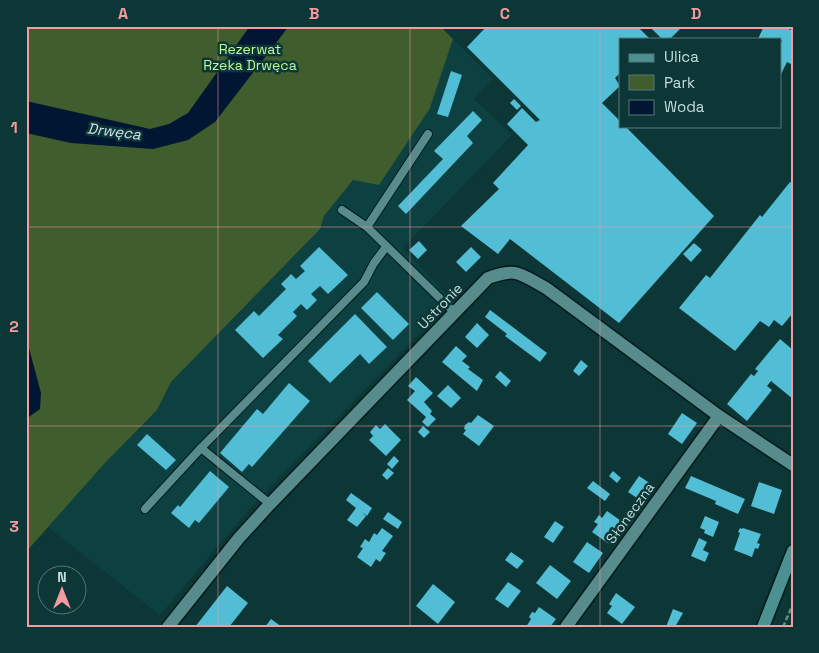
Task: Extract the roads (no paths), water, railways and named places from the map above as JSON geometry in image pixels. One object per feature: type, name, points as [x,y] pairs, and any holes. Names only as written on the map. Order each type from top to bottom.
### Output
[{"type":"main road","points":[[763,627],[788,578],[793,551]]},
{"type":"street","name":"Ustronie","points":[[168,627],[239,538],[270,504],[488,278],[506,271],[519,273],[546,288],[719,416],[793,465]]},
{"type":"street","name":"Słoneczna","points":[[566,627],[719,416]]},
{"type":"lane","points":[[367,227],[428,134]]},
{"type":"lane","points":[[342,210],[367,227],[454,313]]},
{"type":"lane","points":[[145,510],[201,448],[364,282],[374,262],[386,247]]},
{"type":"lane","points":[[201,448],[270,504]]},
{"type":"water","name":"Drwęca","points":[[250,26],[289,26],[215,122],[188,140],[153,149],[71,143],[26,133],[26,101],[150,129],[169,124],[188,113]]},
{"type":"water","points":[[26,337],[41,393],[40,409],[26,419]]},
{"type":"park label","name":"Rezerwat Rzeka Drwęca","points":[[250,58]]}]
